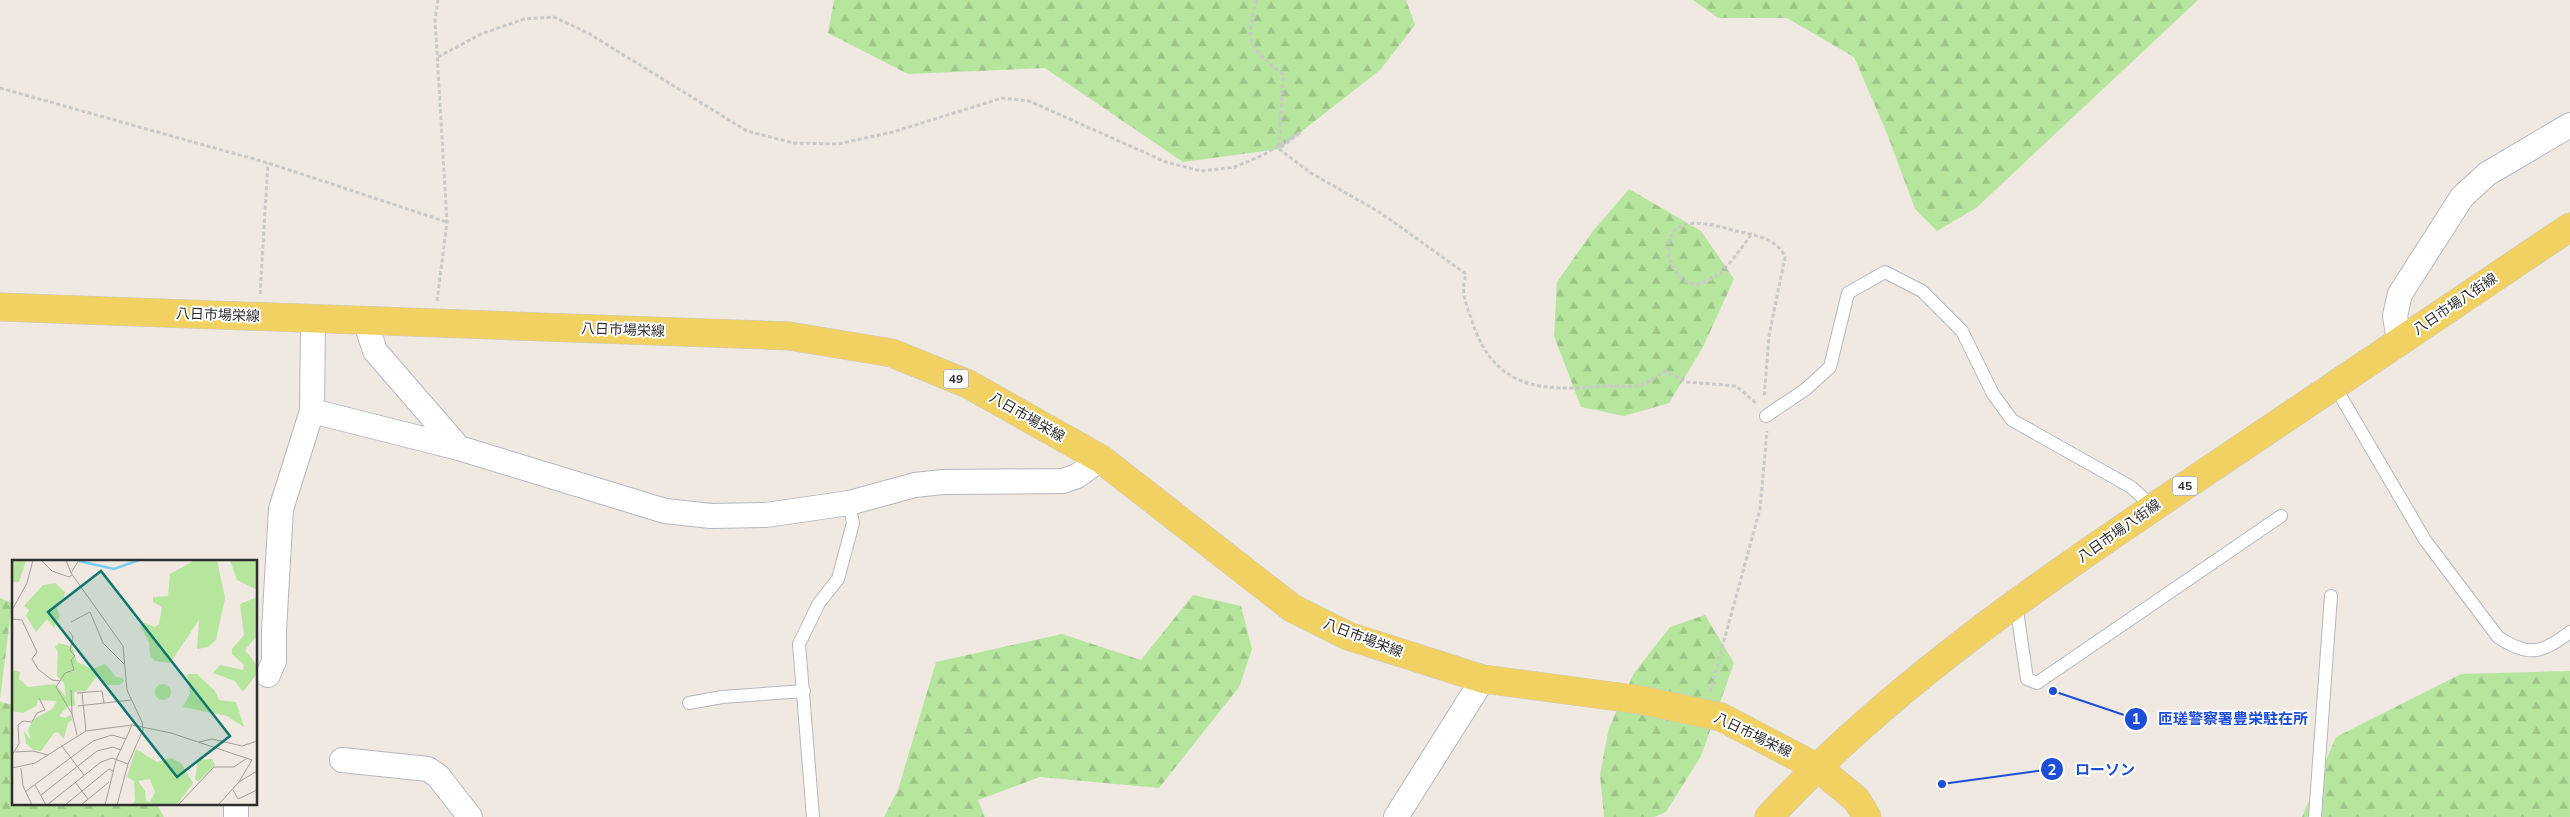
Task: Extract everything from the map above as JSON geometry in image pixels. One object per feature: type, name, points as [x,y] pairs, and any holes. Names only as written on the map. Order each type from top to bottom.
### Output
[{"type":"main road","name":"八日市場八街線","points":[[1769,817],[1818,768],[1888,705],[2016,604],[2153,508],[2570,227]]},
{"type":"main road","name":"八日市場栄線","points":[[0,307],[789,336],[892,353],[968,384],[1101,459],[1292,608],[1348,636],[1483,680],[1587,691],[1704,712],[1766,739],[1818,768],[1856,798],[1867,817]]},
{"type":"street","points":[[2399,341],[2395,316],[2400,294],[2462,197],[2487,174],[2570,126]]},
{"type":"street","points":[[268,675],[274,661],[265,631],[281,509],[312,411],[313,318]]},
{"type":"street","points":[[365,320],[375,351],[459,448]]},
{"type":"street","points":[[312,411],[459,448],[665,511],[712,516],[766,515],[849,503],[915,485],[943,482],[1063,481],[1077,476],[1101,459]]},
{"type":"street","points":[[1396,817],[1483,680]]},
{"type":"street","points":[[342,760],[428,768],[438,776],[470,817]]},
{"type":"street","points":[[236,804],[236,817]]},
{"type":"lane","points":[[1764,414],[1806,389],[1830,367],[1848,293],[1884,272],[1922,290],[1962,331],[1993,394],[2012,420],[2131,487],[2153,508]]},
{"type":"lane","points":[[2334,385],[2425,540],[2498,637],[2512,646],[2533,652],[2552,647],[2570,632]]},
{"type":"lane","points":[[813,817],[799,644],[819,603],[838,579],[853,523],[849,503]]},
{"type":"lane","points":[[2016,604],[2027,679],[2037,683],[2281,516]]},
{"type":"lane","points":[[2315,817],[2330,596]]},
{"type":"lane","points":[[689,703],[722,697],[804,691]]},
{"type":"path","points":[[434,323],[447,222],[435,20],[438,0]]},
{"type":"path","points":[[1257,0],[1248,29],[1257,53],[1283,75],[1279,149]]},
{"type":"path","points":[[438,57],[481,34],[524,19],[554,17],[588,33],[746,131],[794,143],[838,144],[893,132],[1002,98],[1028,101],[1166,162],[1201,171],[1235,167],[1263,155],[1300,132],[1279,149]]},
{"type":"path","points":[[0,88],[268,163],[447,222]]},
{"type":"path","points":[[1279,149],[1311,173],[1380,213],[1466,274],[1462,288],[1476,332],[1493,362],[1510,375],[1533,385],[1556,389],[1578,389],[1641,385],[1664,371],[1687,382],[1736,386],[1764,414]]},
{"type":"path","points":[[258,316],[268,163]]},
{"type":"path","points":[[1704,712],[1760,509],[1768,439],[1764,414],[1768,336],[1785,257],[1781,248],[1773,242],[1751,235],[1720,226],[1682,225],[1674,232],[1669,243],[1672,268],[1682,279],[1690,283],[1704,283],[1723,269],[1751,235]]},
{"type":"green space","points":[[834,0],[1406,0],[1415,25],[1380,70],[1279,149],[1183,162],[1045,68],[908,74],[828,33]]},
{"type":"green space","points":[[1693,0],[2198,0],[1976,208],[1937,231],[1915,209],[1888,136],[1854,57],[1787,18],[1718,18]]},
{"type":"green space","points":[[1629,189],[1701,231],[1734,279],[1703,347],[1669,403],[1624,416],[1581,407],[1554,336],[1557,282],[1593,231]]},
{"type":"green space","points":[[1193,595],[1241,606],[1252,649],[1239,687],[1159,788],[1040,777],[978,800],[985,817],[884,817],[898,790],[936,662],[1062,634],[1141,660]]},
{"type":"green space","points":[[0,598],[12,603],[0,699]]},
{"type":"green space","points":[[1705,615],[1734,663],[1701,756],[1666,812],[1654,817],[1604,817],[1600,774],[1609,728],[1634,673],[1670,627]]},
{"type":"green space","points":[[2570,671],[2570,817],[2302,817],[2336,737],[2461,674]]},
{"type":"green space","points":[[0,702],[12,705],[12,804],[157,804],[164,817],[0,817]]},
{"type":"place","name":"匝瑳警察署豊栄駐在所","points":[[2053,691]]},
{"type":"place","name":"ローソン","points":[[1942,784]]}]
